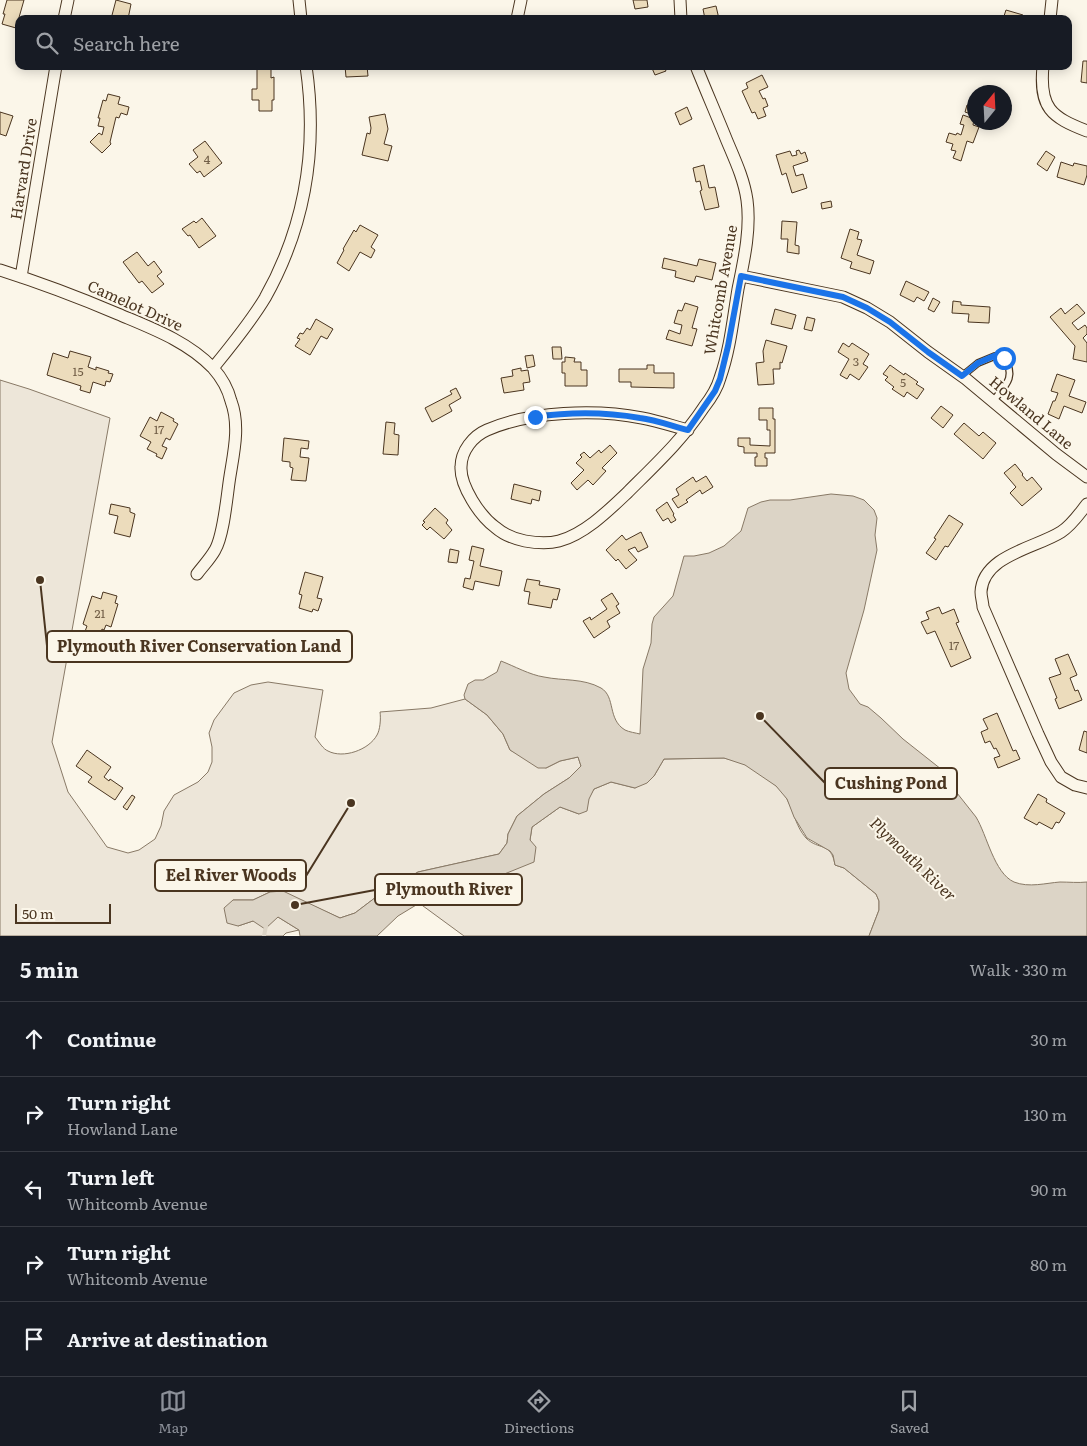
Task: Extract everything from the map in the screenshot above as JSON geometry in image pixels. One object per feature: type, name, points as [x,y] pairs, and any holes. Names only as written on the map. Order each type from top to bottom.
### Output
[{"type":"street","points":[[65,15],[68,0]]},
{"type":"street","points":[[299,0],[300,15]]},
{"type":"street","points":[[519,15],[521,0]]},
{"type":"street","points":[[680,0],[682,15]]},
{"type":"street","points":[[1050,15],[1052,0]]},
{"type":"street","name":"Harvard Drive","points":[[21,277],[55,70]]},
{"type":"street","points":[[213,368],[264,299],[292,239],[301,209],[308,166],[311,114],[306,70]]},
{"type":"street","name":"Whitcomb Avenue","points":[[688,430],[642,418],[608,414],[556,414],[511,422],[488,429],[470,442],[463,454],[461,467],[463,480],[472,501],[484,517],[496,528],[524,541],[540,543],[558,542],[576,534],[594,522],[623,497],[688,430],[715,391],[728,346],[741,276],[748,226],[747,199],[741,175],[698,70]]},
{"type":"street","points":[[1043,70],[1042,86],[1050,110],[1058,118],[1087,131]]},
{"type":"street","name":"Camelot Drive","points":[[0,270],[61,290],[173,338],[213,368],[224,384],[232,401],[236,417],[236,435],[222,529],[216,549],[197,574]]},
{"type":"street","name":"Howland Lane","points":[[741,276],[843,297],[890,322],[962,376],[1056,454],[1087,477]]},
{"type":"street","points":[[1087,504],[1063,531],[1052,538],[1005,558],[993,566],[984,579],[981,592],[984,607],[1038,734],[1052,762],[1061,777],[1075,785],[1087,788]]},
{"type":"lane","points":[[962,376],[978,363],[994,356],[1004,358],[1010,367],[1009,381],[993,401]]},
{"type":"shaded area","points":[[0,380],[110,418],[52,742],[68,792],[107,847],[128,853],[139,850],[155,839],[161,826],[164,811],[174,795],[198,782],[208,772],[212,762],[212,747],[209,733],[214,720],[234,693],[251,685],[268,682],[323,690],[315,737],[324,749],[334,753],[355,752],[368,745],[378,733],[380,712],[431,708],[465,699],[487,715],[503,734],[510,750],[546,768],[560,761],[578,757],[581,766],[569,778],[544,794],[517,816],[508,834],[507,843],[499,854],[418,872],[380,894],[355,913],[340,918],[316,907],[270,892],[253,900],[233,900],[238,926],[253,921],[278,917],[299,930],[286,933],[283,936],[0,936]]},
{"type":"shaded area","points":[[724,758],[744,764],[775,785],[787,799],[806,838],[831,852],[835,865],[844,868],[876,894],[879,901],[879,910],[869,936],[464,936],[419,903],[450,888],[497,877],[530,840],[532,827],[560,807],[579,814],[594,789],[611,782],[635,788],[654,776],[664,759]]},
{"type":"water","points":[[831,494],[853,496],[864,500],[874,510],[877,518],[875,535],[877,550],[864,610],[846,673],[849,689],[860,704],[868,707],[903,739],[946,773],[955,791],[976,817],[996,862],[1007,877],[1014,882],[1026,885],[1087,882],[1087,936],[869,936],[879,910],[879,901],[876,894],[844,868],[835,865],[830,851],[807,838],[794,817],[787,799],[776,786],[745,765],[724,758],[664,759],[654,776],[647,783],[635,788],[611,782],[594,789],[589,799],[587,811],[579,814],[560,807],[532,827],[530,840],[536,847],[534,862],[497,877],[450,888],[431,896],[398,916],[377,936],[300,936],[299,930],[278,917],[265,929],[253,921],[238,926],[227,923],[224,908],[233,900],[253,900],[270,892],[283,891],[340,918],[355,913],[380,894],[418,872],[499,854],[507,843],[508,834],[517,816],[544,794],[569,778],[581,766],[578,757],[560,761],[546,768],[538,768],[510,750],[503,734],[487,715],[465,699],[464,695],[468,684],[475,680],[483,680],[497,672],[501,661],[539,676],[573,680],[594,685],[606,692],[613,714],[619,725],[627,731],[640,734],[643,669],[651,643],[652,624],[654,617],[673,596],[684,556],[709,553],[724,546],[741,531],[748,508],[761,502]]},
{"type":"building","points":[[7,0],[24,0],[20,15],[15,15],[15,28],[2,24],[5,14],[3,14]]},
{"type":"building","points":[[116,0],[131,4],[129,15],[112,15]]},
{"type":"building","points":[[633,0],[647,0],[648,7],[635,9]]},
{"type":"building","points":[[716,6],[718,15],[704,15],[703,9]]},
{"type":"building","points":[[1006,10],[1023,15],[1004,15]]},
{"type":"building","points":[[1083,61],[1087,61],[1087,83],[1081,82]]},
{"type":"building","points":[[257,70],[271,70],[271,78],[274,77],[272,111],[259,111],[259,100],[252,100],[252,89],[257,89]]},
{"type":"building","points":[[345,70],[367,70],[368,76],[346,77]]},
{"type":"building","points":[[653,70],[666,70],[666,71],[655,75]]},
{"type":"building","points":[[762,75],[768,87],[759,91],[763,99],[765,98],[768,106],[763,108],[766,116],[758,119],[755,112],[752,113],[742,91],[748,88],[746,83]]},
{"type":"building","points":[[108,94],[120,97],[118,104],[129,107],[127,115],[121,113],[119,118],[116,117],[111,144],[102,153],[90,142],[99,133],[102,135],[104,127],[98,126],[100,118],[98,118],[103,100],[106,101]]},
{"type":"building","points":[[687,107],[692,119],[680,125],[675,113]]},
{"type":"building","points":[[0,112],[13,116],[6,136],[0,134]]},
{"type":"building","points":[[385,114],[388,129],[384,144],[392,146],[388,161],[362,155],[367,133],[370,134],[369,117]]},
{"type":"building","points":[[963,115],[967,116],[967,130],[978,130],[973,143],[967,141],[961,161],[953,158],[956,151],[951,150],[953,144],[946,142],[949,133],[961,135],[964,125],[960,124]]},
{"type":"building","points":[[205,141],[222,163],[204,177],[200,171],[197,173],[189,164],[198,157],[193,150]]},
{"type":"building","points":[[799,150],[801,154],[805,152],[808,161],[793,166],[796,176],[803,174],[807,188],[792,193],[786,173],[782,175],[776,155],[790,151],[792,156],[797,155],[796,151]]},
{"type":"building","points":[[1046,151],[1055,157],[1047,171],[1037,164]]},
{"type":"building","points":[[1061,162],[1073,166],[1074,163],[1087,166],[1084,185],[1057,177]]},
{"type":"building","points":[[704,165],[709,188],[715,187],[719,207],[705,210],[700,191],[702,190],[700,181],[696,182],[693,168]]},
{"type":"building","points":[[831,201],[832,207],[822,209],[821,203]]},
{"type":"building","points":[[202,218],[216,236],[199,248],[190,235],[188,236],[182,229]]},
{"type":"building","points":[[782,221],[797,222],[795,245],[799,246],[799,254],[787,252],[788,239],[781,239]]},
{"type":"building","points":[[360,225],[378,235],[371,247],[375,250],[371,258],[360,252],[349,271],[337,263],[354,230],[356,232]]},
{"type":"building","points":[[850,229],[859,232],[857,239],[862,240],[857,255],[874,261],[870,274],[850,268],[852,262],[841,258]]},
{"type":"building","points":[[137,252],[148,266],[154,261],[162,272],[157,276],[164,284],[152,293],[142,281],[139,283],[123,262]]},
{"type":"building","points":[[664,258],[697,266],[699,259],[716,263],[712,280],[696,276],[694,282],[675,277],[676,271],[662,268]]},
{"type":"building","points":[[906,281],[929,292],[924,301],[917,297],[914,302],[900,295]]},
{"type":"building","points":[[933,298],[940,302],[934,312],[928,309]]},
{"type":"building","points":[[953,301],[961,302],[961,305],[990,307],[989,323],[968,322],[969,314],[952,313]]},
{"type":"building","points":[[685,303],[698,307],[692,328],[697,329],[692,346],[666,339],[669,330],[680,334],[682,325],[674,323],[678,310],[682,311]]},
{"type":"building","points":[[1077,304],[1085,313],[1072,323],[1078,330],[1085,325],[1087,328],[1087,334],[1083,338],[1087,343],[1087,362],[1073,359],[1075,346],[1050,317],[1061,308],[1065,314]]},
{"type":"building","points":[[775,309],[796,315],[792,329],[771,324]]},
{"type":"building","points":[[807,317],[815,319],[812,331],[804,329]]},
{"type":"building","points":[[316,319],[333,329],[327,339],[321,336],[310,355],[295,346],[300,339],[297,338],[300,333],[303,334],[307,328],[310,330]]},
{"type":"building","points":[[766,340],[787,346],[782,363],[780,362],[780,369],[773,369],[774,384],[758,385],[756,363],[764,362],[763,351]]},
{"type":"building","points":[[843,343],[849,347],[852,343],[869,354],[863,364],[868,367],[859,380],[850,374],[847,379],[840,375],[849,359],[838,352]]},
{"type":"building","points":[[552,347],[561,347],[562,359],[553,359]]},
{"type":"building","points":[[70,351],[91,357],[88,367],[96,370],[96,367],[113,374],[110,382],[106,381],[105,386],[93,382],[90,393],[80,390],[81,386],[47,375],[53,353],[68,358]]},
{"type":"building","points":[[533,355],[535,366],[527,368],[525,356]]},
{"type":"building","points":[[565,357],[575,358],[574,362],[581,362],[581,370],[587,370],[587,386],[565,386],[565,373],[562,373],[562,362],[565,362]]},
{"type":"building","points":[[647,365],[654,365],[654,373],[674,373],[674,388],[631,387],[631,382],[619,382],[619,369],[647,369]]},
{"type":"building","points":[[890,365],[918,382],[916,384],[924,389],[917,399],[907,392],[904,397],[892,389],[894,387],[885,380],[888,377],[883,374]]},
{"type":"building","points":[[521,368],[521,371],[528,370],[530,382],[523,383],[524,390],[504,393],[501,378],[513,376],[512,370]]},
{"type":"building","points":[[1057,374],[1075,380],[1069,396],[1086,402],[1082,413],[1064,406],[1059,419],[1048,414],[1058,393],[1051,391]]},
{"type":"building","points":[[456,388],[461,398],[449,405],[452,411],[432,422],[425,408],[452,394],[450,391]]},
{"type":"building","points":[[941,406],[953,415],[943,428],[931,418]]},
{"type":"building","points":[[759,408],[773,408],[773,419],[775,419],[775,453],[765,453],[767,466],[755,466],[757,453],[744,453],[744,447],[738,446],[738,438],[750,438],[750,445],[770,446],[770,430],[767,430],[767,420],[759,420]]},
{"type":"building","points":[[161,412],[174,419],[173,421],[178,424],[170,440],[166,438],[162,446],[167,448],[162,459],[147,449],[151,442],[140,436],[150,417],[157,421]]},
{"type":"building","points":[[386,422],[395,423],[394,434],[399,435],[398,455],[383,454]]},
{"type":"building","points":[[964,423],[979,436],[983,432],[996,443],[983,459],[954,434]]},
{"type":"building","points":[[284,438],[309,441],[308,449],[301,448],[300,457],[309,458],[306,481],[291,480],[293,468],[290,467],[290,462],[282,461]]},
{"type":"building","points":[[610,445],[617,453],[602,468],[606,471],[593,485],[588,480],[577,490],[571,483],[584,470],[576,463],[582,457],[580,455],[584,452],[590,458],[599,450],[601,453]]},
{"type":"building","points":[[1015,464],[1027,481],[1032,477],[1042,489],[1022,506],[1010,493],[1016,487],[1004,473]]},
{"type":"building","points":[[706,476],[713,487],[702,494],[700,490],[686,500],[688,502],[678,508],[672,499],[679,495],[676,489],[693,477],[696,482]]},
{"type":"building","points":[[514,484],[541,491],[539,501],[532,499],[531,504],[511,499]]},
{"type":"building","points":[[667,502],[676,520],[671,523],[668,518],[663,521],[656,510]]},
{"type":"building","points":[[111,504],[130,508],[130,512],[135,514],[130,537],[114,533],[118,516],[109,514]]},
{"type":"building","points":[[435,508],[448,520],[446,523],[452,530],[444,539],[430,527],[427,530],[422,525],[425,522],[423,521]]},
{"type":"building","points":[[949,515],[963,524],[948,547],[945,546],[936,560],[926,553]]},
{"type":"building","points":[[641,532],[648,547],[638,552],[635,547],[628,550],[637,560],[626,569],[618,559],[616,561],[606,550],[622,535],[626,540]]},
{"type":"building","points":[[472,546],[484,549],[480,566],[502,571],[499,586],[475,581],[473,590],[463,587],[465,578],[470,579],[474,561],[469,560]]},
{"type":"building","points":[[450,549],[459,551],[457,563],[448,562]]},
{"type":"building","points":[[305,572],[323,577],[317,598],[322,599],[318,611],[313,609],[312,612],[299,608],[302,595],[299,594]]},
{"type":"building","points":[[527,579],[540,581],[539,585],[560,589],[557,600],[553,599],[551,608],[528,604],[530,592],[524,591]]},
{"type":"building","points":[[103,592],[117,596],[115,603],[118,604],[111,627],[106,625],[104,630],[102,629],[98,642],[83,637],[87,626],[83,624],[92,596],[101,599]]},
{"type":"building","points":[[612,593],[619,604],[616,606],[620,613],[607,621],[610,627],[594,638],[583,621],[590,617],[591,620],[607,609],[601,600]]},
{"type":"building","points":[[939,607],[942,614],[954,609],[959,622],[956,623],[971,658],[951,667],[935,631],[927,634],[921,622],[929,619],[926,612]]},
{"type":"building","points":[[1068,654],[1077,675],[1070,678],[1075,691],[1078,690],[1082,700],[1059,709],[1049,678],[1061,674],[1055,659]]},
{"type":"building","points":[[997,713],[1013,751],[1016,750],[1020,759],[998,768],[994,758],[1000,756],[990,741],[985,743],[981,732],[988,729],[983,719]]},
{"type":"building","points":[[1084,731],[1087,732],[1087,753],[1079,750]]},
{"type":"building","points":[[87,750],[111,767],[104,777],[123,788],[115,800],[88,782],[92,777],[76,766]]},
{"type":"building","points":[[1038,794],[1047,799],[1046,802],[1065,813],[1059,823],[1056,822],[1052,829],[1039,822],[1037,825],[1024,818]]},
{"type":"building","points":[[132,795],[135,797],[127,810],[123,807]]},
{"type":"waterway","name":"Plymouth River","points":[[264,936],[266,926]]},
{"type":"place","name":"Plymouth River Conservation Land","points":[[40,580]]},
{"type":"place","name":"Cushing Pond","points":[[760,716]]},
{"type":"place","name":"Eel River Woods","points":[[351,803]]},
{"type":"place","name":"Plymouth River","points":[[295,905]]},
{"type":"route","points":[[535,417],[556,414],[608,414],[642,418],[688,430],[715,391],[720,379],[741,276],[843,297],[867,308],[890,322],[962,376],[978,363],[994,356],[1004,358]]}]
